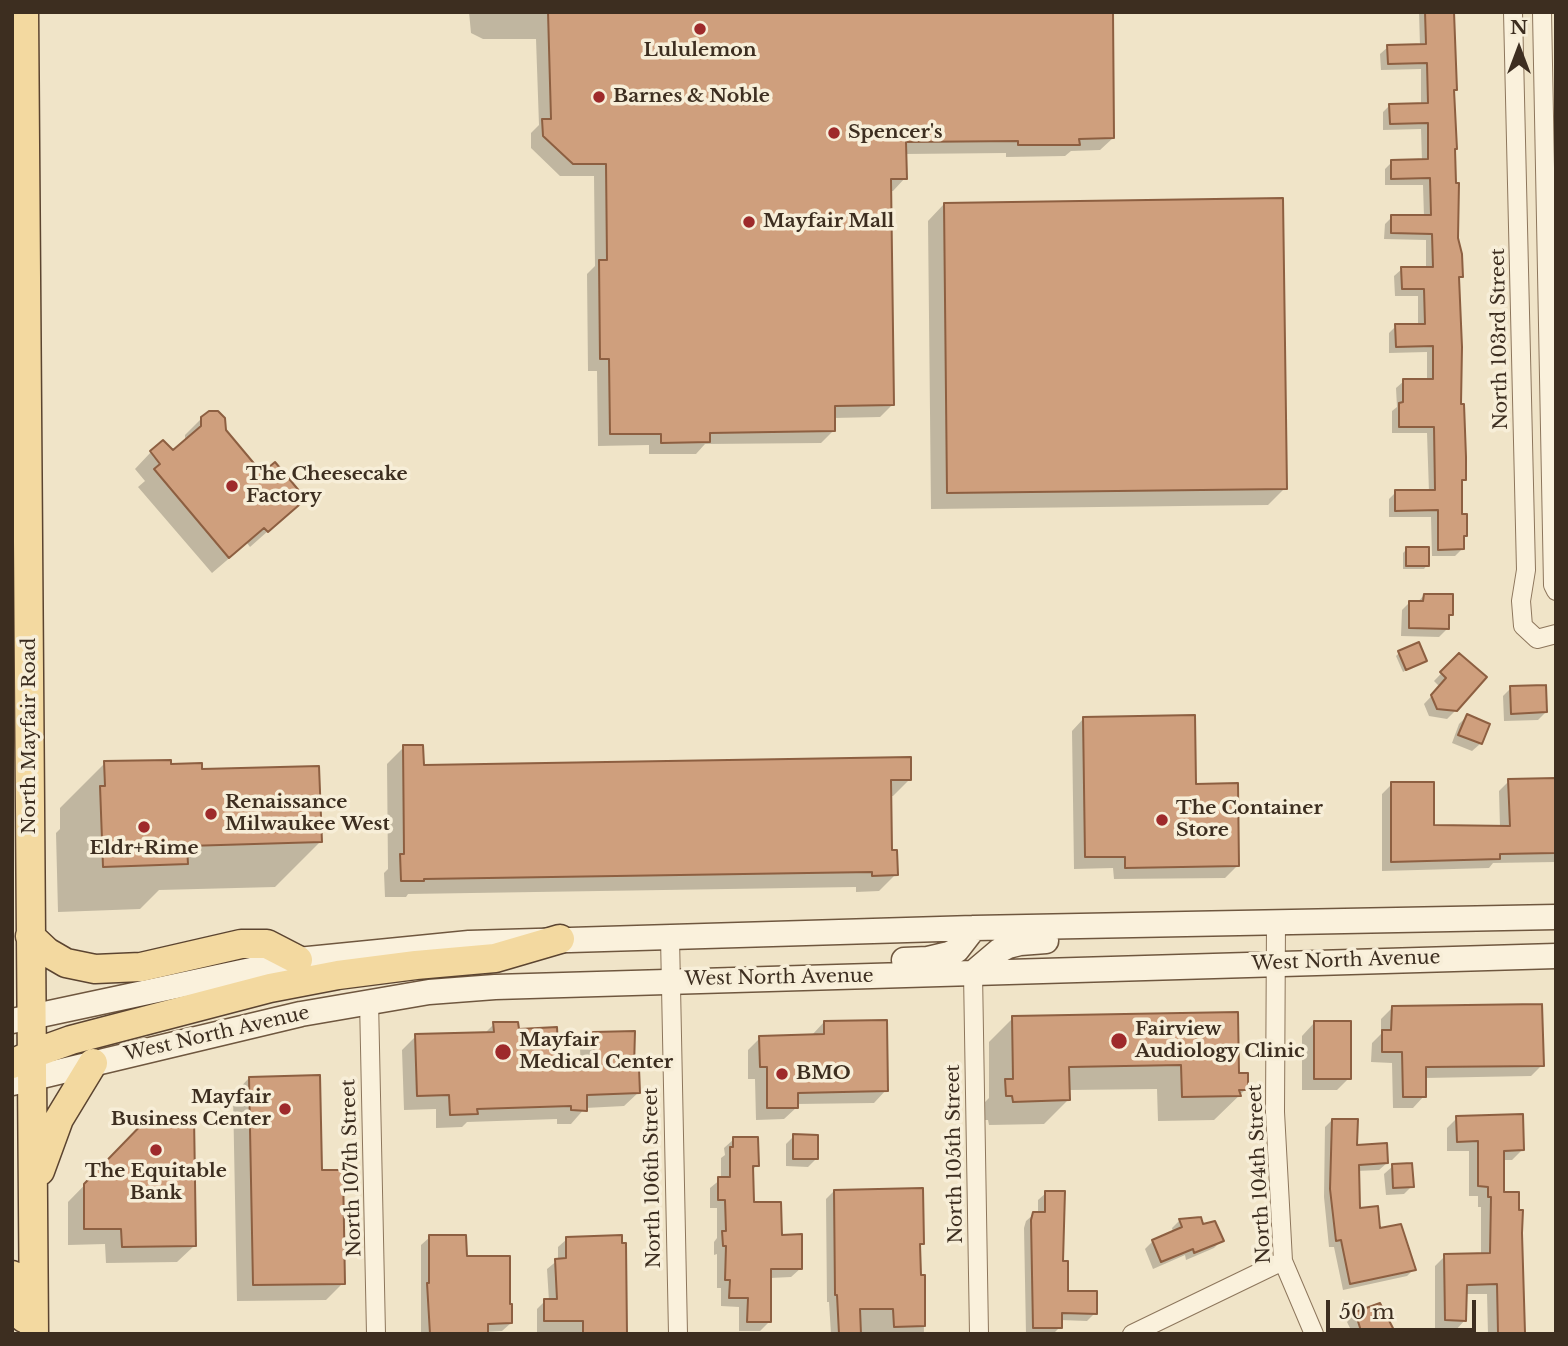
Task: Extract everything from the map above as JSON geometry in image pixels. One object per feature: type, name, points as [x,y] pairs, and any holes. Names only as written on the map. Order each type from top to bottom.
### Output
[{"type":"main road","name":"North Mayfair Road","points":[[24,12],[19,289],[30,743],[30,936],[18,1058],[33,1193],[32,1334]]},
{"type":"main road","points":[[12,663],[30,743]]},
{"type":"main road","name":"West North Avenue","points":[[22,1019],[298,960],[469,943],[1138,924],[1556,918]]},
{"type":"main road","points":[[973,974],[1008,946],[1065,941],[1138,924]]},
{"type":"main road","points":[[737,979],[814,962],[928,959],[957,950],[974,928]]},
{"type":"main road","points":[[30,936],[47,952],[66,963],[95,970],[141,967],[241,944],[267,944],[298,960]]},
{"type":"main road","points":[[18,1058],[71,1041],[270,988],[377,970],[495,958],[560,939]]},
{"type":"main road","name":"West North Avenue","points":[[18,1058],[93,1063],[369,1000],[495,986],[1556,956]]},
{"type":"main road","points":[[33,1193],[60,1119],[93,1063]]},
{"type":"main road","points":[[12,1275],[32,1334]]},
{"type":"street","name":"North 103rd Street","points":[[1513,12],[1526,570],[1521,601],[1523,626],[1537,639],[1556,634]]},
{"type":"street","points":[[1542,12],[1552,571],[1556,591]]},
{"type":"street","name":"North 104th Street","points":[[1276,922],[1275,1112],[1283,1261],[1314,1334]]},
{"type":"street","name":"North 106th Street","points":[[670,937],[678,1334]]},
{"type":"street","name":"North 105th Street","points":[[973,974],[979,1334]]},
{"type":"street","name":"North 107th Street","points":[[369,1000],[376,1334]]},
{"type":"street","points":[[1132,1334],[1283,1261]]},
{"type":"building","name":"Mayfair Mall","points":[[548,12],[1113,12],[1114,138],[1079,139],[1080,145],[1018,145],[1018,141],[906,142],[907,179],[891,179],[894,405],[835,406],[835,431],[710,433],[710,442],[661,443],[661,434],[610,434],[609,359],[600,359],[599,260],[607,260],[606,164],[573,164],[543,136],[542,119],[551,119]]},
{"type":"building","points":[[1425,12],[1454,12],[1456,183],[1459,183],[1458,238],[1463,277],[1459,277],[1461,404],[1464,404],[1466,457],[1466,480],[1462,480],[1462,514],[1467,514],[1464,549],[1438,550],[1438,510],[1395,511],[1395,490],[1435,490],[1434,427],[1399,427],[1403,379],[1433,379],[1433,346],[1396,347],[1395,324],[1425,324],[1424,289],[1402,289],[1401,267],[1433,267],[1432,234],[1391,233],[1391,215],[1431,215],[1430,178],[1391,179],[1391,160],[1428,159],[1428,123],[1390,124],[1389,104],[1428,103],[1427,63],[1388,64],[1387,45],[1426,44]]},
{"type":"building","points":[[1283,198],[1287,489],[947,493],[944,203]]},
{"type":"building","name":"The Cheesecake Factory","points":[[209,411],[218,411],[225,418],[226,430],[262,473],[275,462],[306,499],[268,532],[264,528],[229,558],[154,469],[160,464],[150,451],[163,440],[173,450],[201,426],[201,417]]},
{"type":"building","points":[[1406,547],[1429,547],[1429,566],[1406,566]]},
{"type":"building","points":[[1424,594],[1453,594],[1453,615],[1449,615],[1449,629],[1409,628],[1409,601],[1423,601]]},
{"type":"building","points":[[1419,642],[1427,661],[1406,670],[1398,651]]},
{"type":"building","points":[[1459,653],[1487,677],[1457,711],[1437,709],[1431,695],[1446,678],[1440,672]]},
{"type":"building","points":[[1546,685],[1547,712],[1511,714],[1510,686]]},
{"type":"building","points":[[1467,714],[1490,724],[1482,744],[1458,735]]},
{"type":"building","name":"The Container Store","points":[[1195,715],[1196,784],[1238,783],[1239,866],[1125,868],[1125,857],[1085,857],[1083,717]]},
{"type":"building","points":[[403,745],[423,745],[424,765],[911,757],[911,780],[891,780],[892,850],[897,850],[898,875],[872,876],[872,872],[401,881],[400,854],[404,854]]},
{"type":"building","name":"Renaissance Milwaukee West","points":[[171,760],[171,764],[202,763],[202,769],[319,766],[322,842],[187,846],[188,864],[103,867],[100,786],[105,786],[104,761]]},
{"type":"building","points":[[1556,778],[1556,853],[1500,854],[1500,859],[1391,862],[1391,782],[1434,782],[1434,825],[1510,826],[1508,779]]},
{"type":"building","points":[[1542,1004],[1544,1066],[1426,1067],[1426,1097],[1403,1097],[1402,1052],[1382,1052],[1382,1030],[1391,1030],[1392,1006]]},
{"type":"building","points":[[1238,1012],[1239,1073],[1248,1073],[1248,1090],[1239,1090],[1241,1096],[1182,1097],[1181,1065],[1069,1067],[1070,1100],[1013,1102],[1012,1096],[1006,1096],[1005,1079],[1013,1079],[1012,1016]]},
{"type":"building","points":[[887,1020],[888,1091],[798,1093],[798,1108],[767,1108],[767,1067],[760,1067],[759,1036],[824,1034],[824,1021]]},
{"type":"building","points":[[1314,1021],[1351,1021],[1351,1079],[1314,1079]]},
{"type":"building","name":"Mayfair Medical Center","points":[[493,1022],[518,1022],[519,1029],[557,1027],[559,1070],[595,1070],[593,1032],[635,1031],[634,1068],[639,1068],[640,1093],[587,1095],[587,1111],[571,1110],[571,1106],[477,1109],[478,1114],[450,1115],[449,1095],[417,1096],[415,1034],[494,1032]]},
{"type":"building","points":[[320,1075],[322,1170],[343,1170],[345,1284],[253,1285],[249,1077]]},
{"type":"building","points":[[1523,1114],[1524,1150],[1504,1151],[1504,1192],[1519,1192],[1519,1210],[1523,1210],[1525,1333],[1498,1333],[1497,1284],[1467,1285],[1466,1321],[1445,1320],[1444,1254],[1490,1253],[1491,1197],[1488,1197],[1488,1187],[1478,1186],[1478,1141],[1457,1142],[1456,1116]]},
{"type":"building","name":"The Equitable Bank","points":[[150,1116],[194,1116],[196,1246],[122,1247],[121,1229],[84,1229],[84,1184]]},
{"type":"building","points":[[1332,1119],[1358,1119],[1357,1145],[1387,1143],[1388,1163],[1359,1165],[1360,1208],[1378,1206],[1380,1228],[1401,1224],[1416,1270],[1350,1284],[1341,1240],[1336,1241],[1330,1189]]},
{"type":"building","points":[[793,1134],[818,1135],[818,1159],[793,1159]]},
{"type":"building","points":[[733,1137],[758,1137],[759,1166],[753,1166],[754,1202],[781,1202],[782,1235],[802,1234],[802,1269],[771,1269],[771,1322],[747,1322],[748,1298],[729,1298],[730,1280],[725,1280],[726,1246],[723,1246],[722,1231],[726,1231],[725,1200],[718,1200],[718,1177],[730,1177],[730,1147],[733,1147]]},
{"type":"building","points":[[1412,1163],[1414,1187],[1393,1188],[1392,1164]]},
{"type":"building","points":[[923,1188],[924,1244],[920,1244],[921,1275],[925,1275],[925,1326],[894,1327],[893,1309],[860,1309],[861,1334],[839,1334],[835,1295],[834,1190]]},
{"type":"building","points":[[1045,1191],[1065,1191],[1063,1261],[1068,1261],[1068,1291],[1097,1291],[1097,1314],[1062,1313],[1062,1328],[1033,1328],[1031,1220],[1033,1212],[1045,1212]]},
{"type":"building","points":[[1201,1217],[1203,1224],[1215,1221],[1224,1241],[1194,1253],[1193,1249],[1161,1262],[1152,1240],[1182,1227],[1179,1219]]},
{"type":"building","points":[[429,1235],[466,1235],[467,1256],[510,1256],[512,1323],[488,1324],[488,1334],[430,1334],[427,1283]]},
{"type":"building","points":[[622,1235],[622,1243],[626,1243],[627,1334],[583,1334],[583,1321],[544,1321],[544,1299],[557,1299],[555,1259],[566,1258],[566,1237]]},
{"type":"building","points":[[1380,1303],[1396,1334],[1362,1334],[1355,1312]]},
{"type":"place","name":"Lululemon","points":[[700,29]]},
{"type":"place","name":"Barnes & Noble","points":[[599,97]]},
{"type":"place","name":"Spencer's","points":[[834,133]]},
{"type":"place","name":"Mayfair Mall","points":[[749,222]]},
{"type":"place","name":"The Cheesecake Factory","points":[[232,486]]},
{"type":"place","name":"Renaissance Milwaukee West","points":[[211,814]]},
{"type":"place","name":"The Container Store","points":[[1162,820]]},
{"type":"place","name":"Eldr+Rime","points":[[144,827]]},
{"type":"place","name":"Fairview Audiology Clinic","points":[[1119,1041]]},
{"type":"place","name":"Mayfair Medical Center","points":[[503,1052]]},
{"type":"place","name":"BMO","points":[[782,1074]]},
{"type":"place","name":"Mayfair Business Center","points":[[285,1109]]},
{"type":"place","name":"The Equitable Bank","points":[[156,1150]]}]
